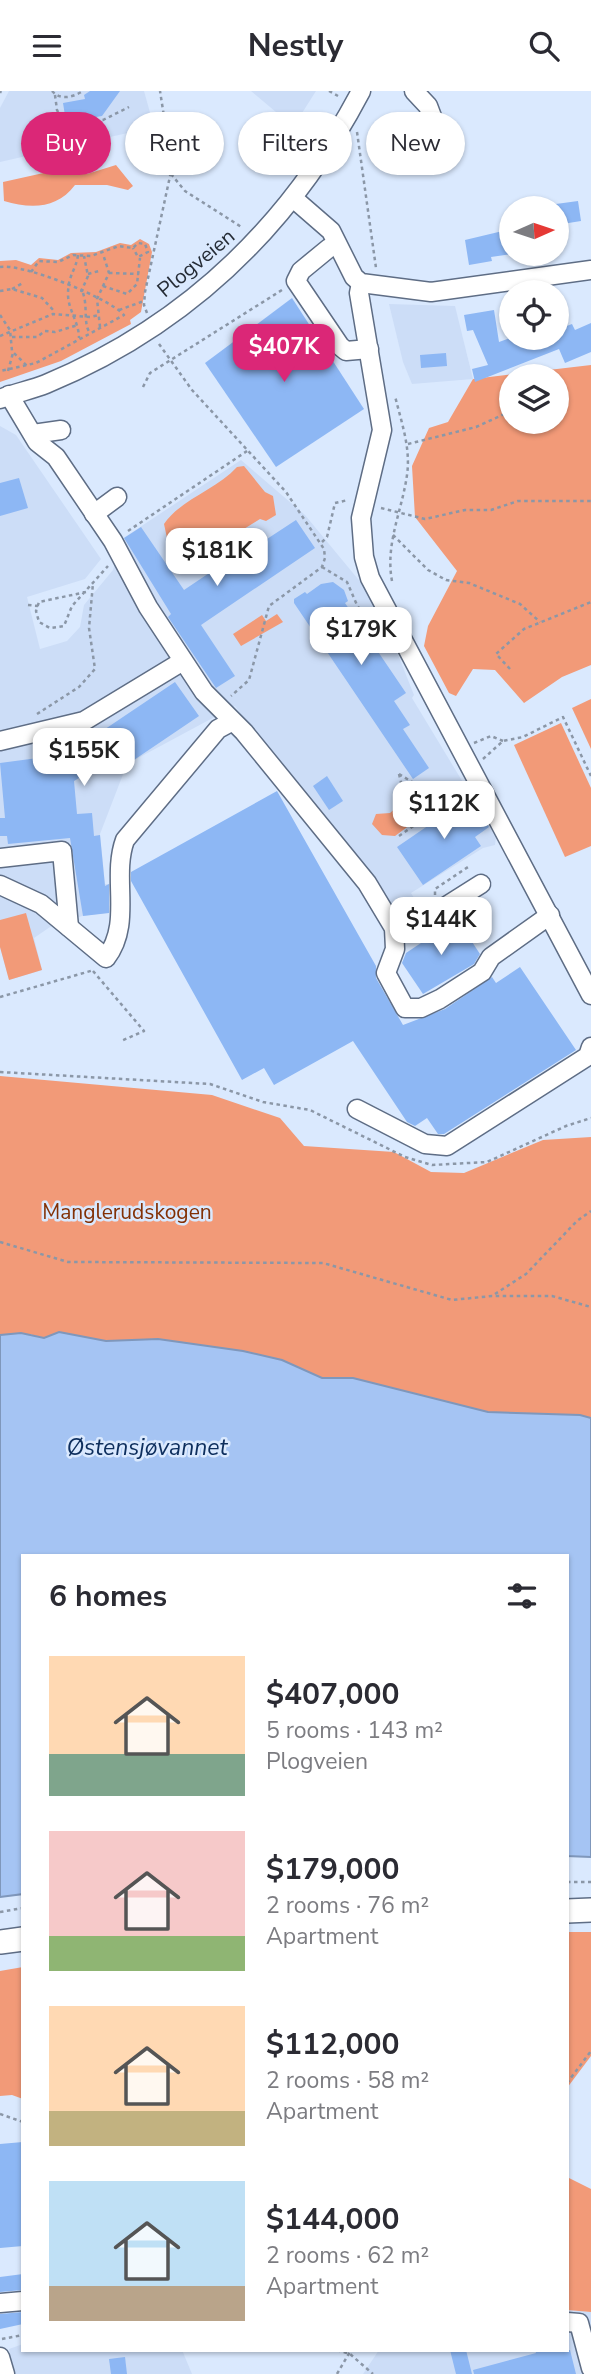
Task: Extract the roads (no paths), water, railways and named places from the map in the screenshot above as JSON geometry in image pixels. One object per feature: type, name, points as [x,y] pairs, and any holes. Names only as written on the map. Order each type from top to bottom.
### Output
[{"type":"main road","points":[[569,1911],[591,1910]]},
{"type":"main road","points":[[0,1942],[21,1939]]},
{"type":"street","name":"Plogveien","points":[[5,397],[44,384],[148,332],[250,248],[293,198],[330,146],[361,91]]},
{"type":"street","points":[[414,91],[430,112]]},
{"type":"street","points":[[293,198],[331,231],[354,277],[431,292],[591,270]]},
{"type":"street","points":[[329,248],[301,271],[296,281],[340,346],[346,351],[369,349]]},
{"type":"street","points":[[369,279],[359,293],[382,430],[361,518],[364,558],[370,578],[591,995]]},
{"type":"street","points":[[5,397],[42,447],[55,457],[94,514],[183,661],[218,707],[244,732],[347,856],[394,928],[395,949],[386,973],[405,1008],[421,1008],[482,972],[491,957],[550,915]]},
{"type":"street","points":[[33,434],[61,430]]},
{"type":"street","points":[[94,514],[117,497]]},
{"type":"street","points":[[0,741],[84,722],[183,661]]},
{"type":"street","points":[[0,885],[40,904],[106,958],[118,936],[120,854],[125,840],[218,729],[231,722]]},
{"type":"street","points":[[0,858],[62,851],[69,927]]},
{"type":"street","points":[[394,928],[413,927],[481,884]]},
{"type":"street","points":[[356,1109],[425,1144],[447,1146],[587,1056],[591,1047]]},
{"type":"street","points":[[0,2303],[21,2301]]},
{"type":"street","points":[[579,2321],[591,2368]]},
{"type":"street","points":[[0,2357],[5,2374]]},
{"type":"water","name":"Østensjøvannet","points":[[59,1332],[106,1341],[158,1339],[243,1351],[282,1360],[322,1378],[353,1378],[488,1412],[580,1415],[591,1418],[591,1857],[569,1856],[569,1554],[21,1554],[21,1894],[0,1897],[0,1335],[21,1333],[44,1338]]},
{"type":"park label","name":"Manglerudskogen","points":[[127,1212]]}]
